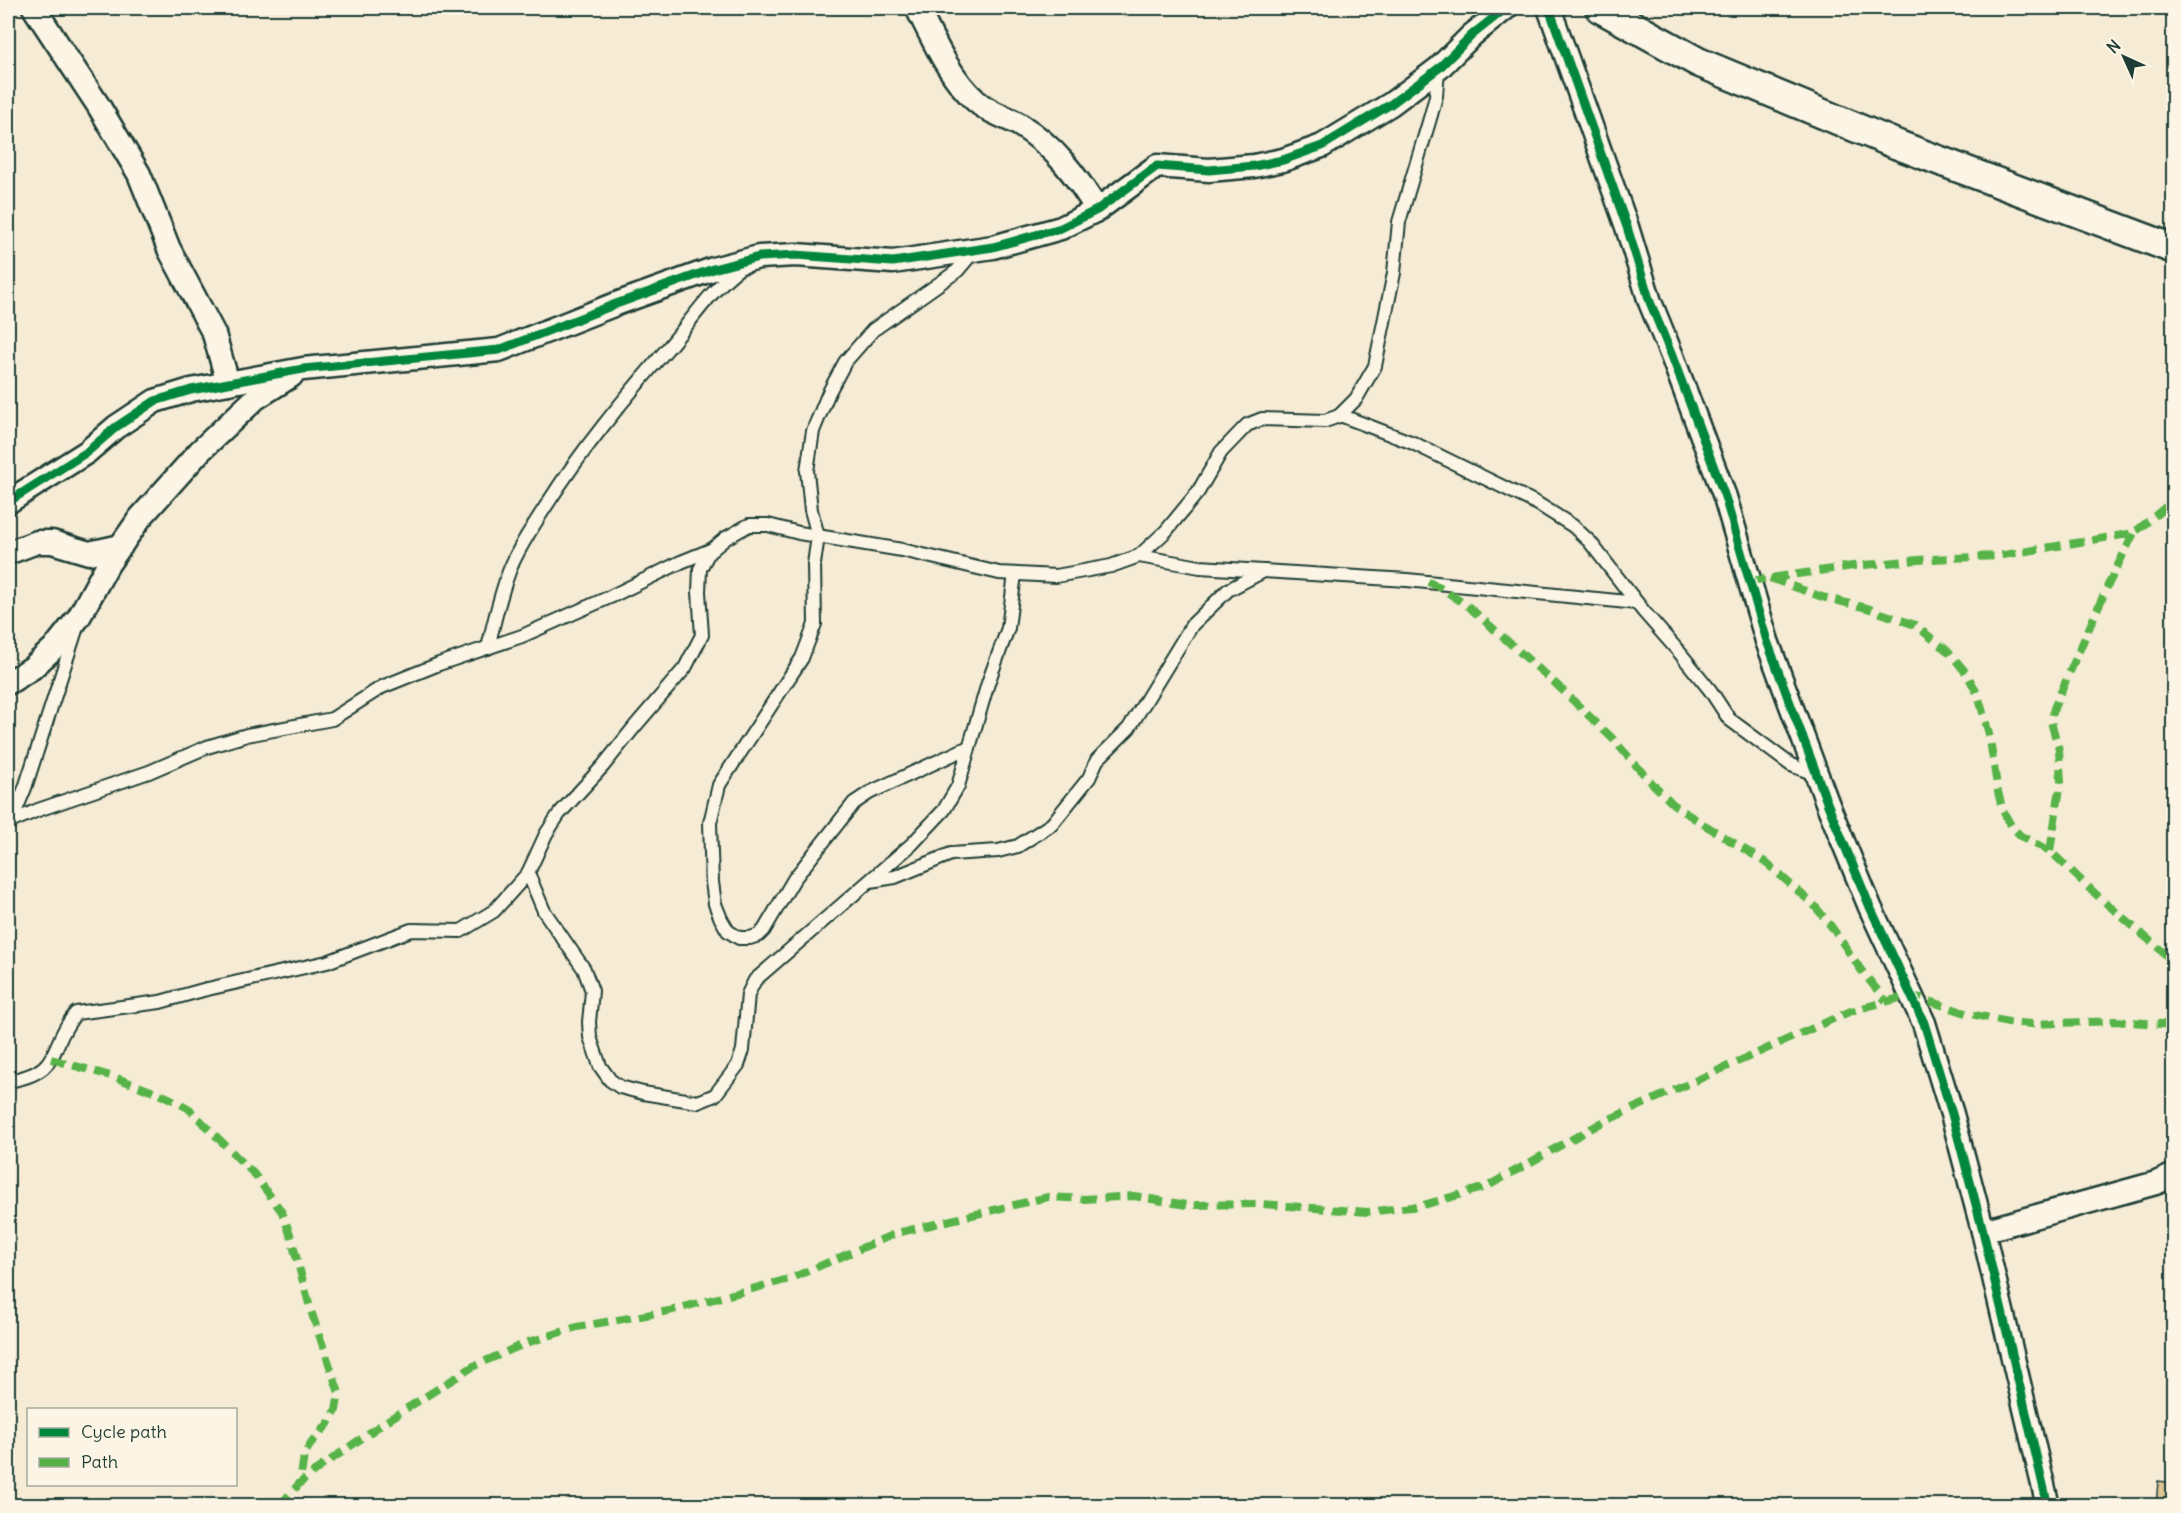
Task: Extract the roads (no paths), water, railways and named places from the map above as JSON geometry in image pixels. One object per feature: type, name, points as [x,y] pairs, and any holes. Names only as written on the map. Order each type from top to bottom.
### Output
[{"type":"street","points":[[34,8],[98,105],[139,174],[169,249],[214,334],[228,383]]},
{"type":"street","points":[[916,8],[958,82],[975,101],[991,113],[1012,120],[1036,135],[1065,163],[1097,210]]},
{"type":"street","points":[[8,502],[87,452],[116,427],[155,401],[191,390],[303,369],[407,361],[499,350],[713,269],[753,259],[796,255],[892,262],[993,247],[1061,228],[1097,210],[1157,166],[1209,170],[1254,166],[1283,160],[1322,146],[1391,104],[1439,68],[1472,35],[1506,8]]},
{"type":"street","points":[[1549,8],[1627,226],[1650,302],[1725,497],[1767,640],[1817,775],[1870,907],[1924,1023],[1952,1114],[1983,1231],[2048,1506]]},
{"type":"street","points":[[1600,8],[1698,62],[1898,145],[2174,249]]},
{"type":"street","points":[[8,683],[32,668],[56,646],[79,617],[108,564],[140,518],[229,422],[256,398],[303,369]]},
{"type":"street","points":[[8,553],[37,542],[52,542],[89,553],[121,546]]},
{"type":"street","points":[[1983,1231],[2156,1183],[2174,1175]]},
{"type":"lane","points":[[8,1082],[24,1079],[40,1071],[51,1059],[76,1013],[160,1002],[327,962],[411,930],[461,931],[494,911],[528,873],[546,834],[559,814],[603,766],[685,668],[702,635],[700,568],[713,549],[726,538],[749,525],[768,525],[902,550],[999,573],[1056,576],[1111,566],[1139,556],[1166,531],[1198,492],[1221,452],[1247,425],[1262,419],[1325,421],[1340,415],[1356,399],[1375,366],[1394,273],[1399,222],[1436,96],[1439,68]]},
{"type":"lane","points":[[969,747],[860,798],[794,879],[765,930],[750,938],[739,938],[728,931],[716,904],[712,882],[710,823],[719,785],[802,658],[815,624],[814,564],[818,536],[811,510],[807,471],[813,431],[829,392],[845,362],[873,330],[957,271],[975,250]]},
{"type":"lane","points":[[488,648],[497,609],[511,568],[530,531],[556,490],[619,404],[699,308],[726,278],[753,259]]},
{"type":"lane","points":[[1340,415],[1413,443],[1538,504],[1573,526],[1590,542],[1637,603],[1695,671],[1729,719],[1774,755],[1791,765],[1817,775]]},
{"type":"lane","points":[[9,823],[38,810],[149,772],[207,747],[247,735],[332,719],[382,687],[522,636],[713,549]]},
{"type":"lane","points":[[1139,556],[1200,567],[1407,580],[1637,603]]},
{"type":"lane","points":[[868,882],[895,877],[951,854],[998,851],[1018,846],[1052,824],[1089,778],[1097,760],[1129,728],[1192,625],[1228,590],[1264,571]]},
{"type":"lane","points":[[528,873],[543,911],[584,969],[589,980],[592,991],[589,1030],[605,1074],[620,1087],[661,1097],[698,1102],[714,1095],[738,1065],[743,1050],[748,994],[755,980],[912,844],[944,810],[958,786],[988,683],[1008,628],[1015,574]]},
{"type":"lane","points":[[9,823],[37,753],[79,617]]}]
